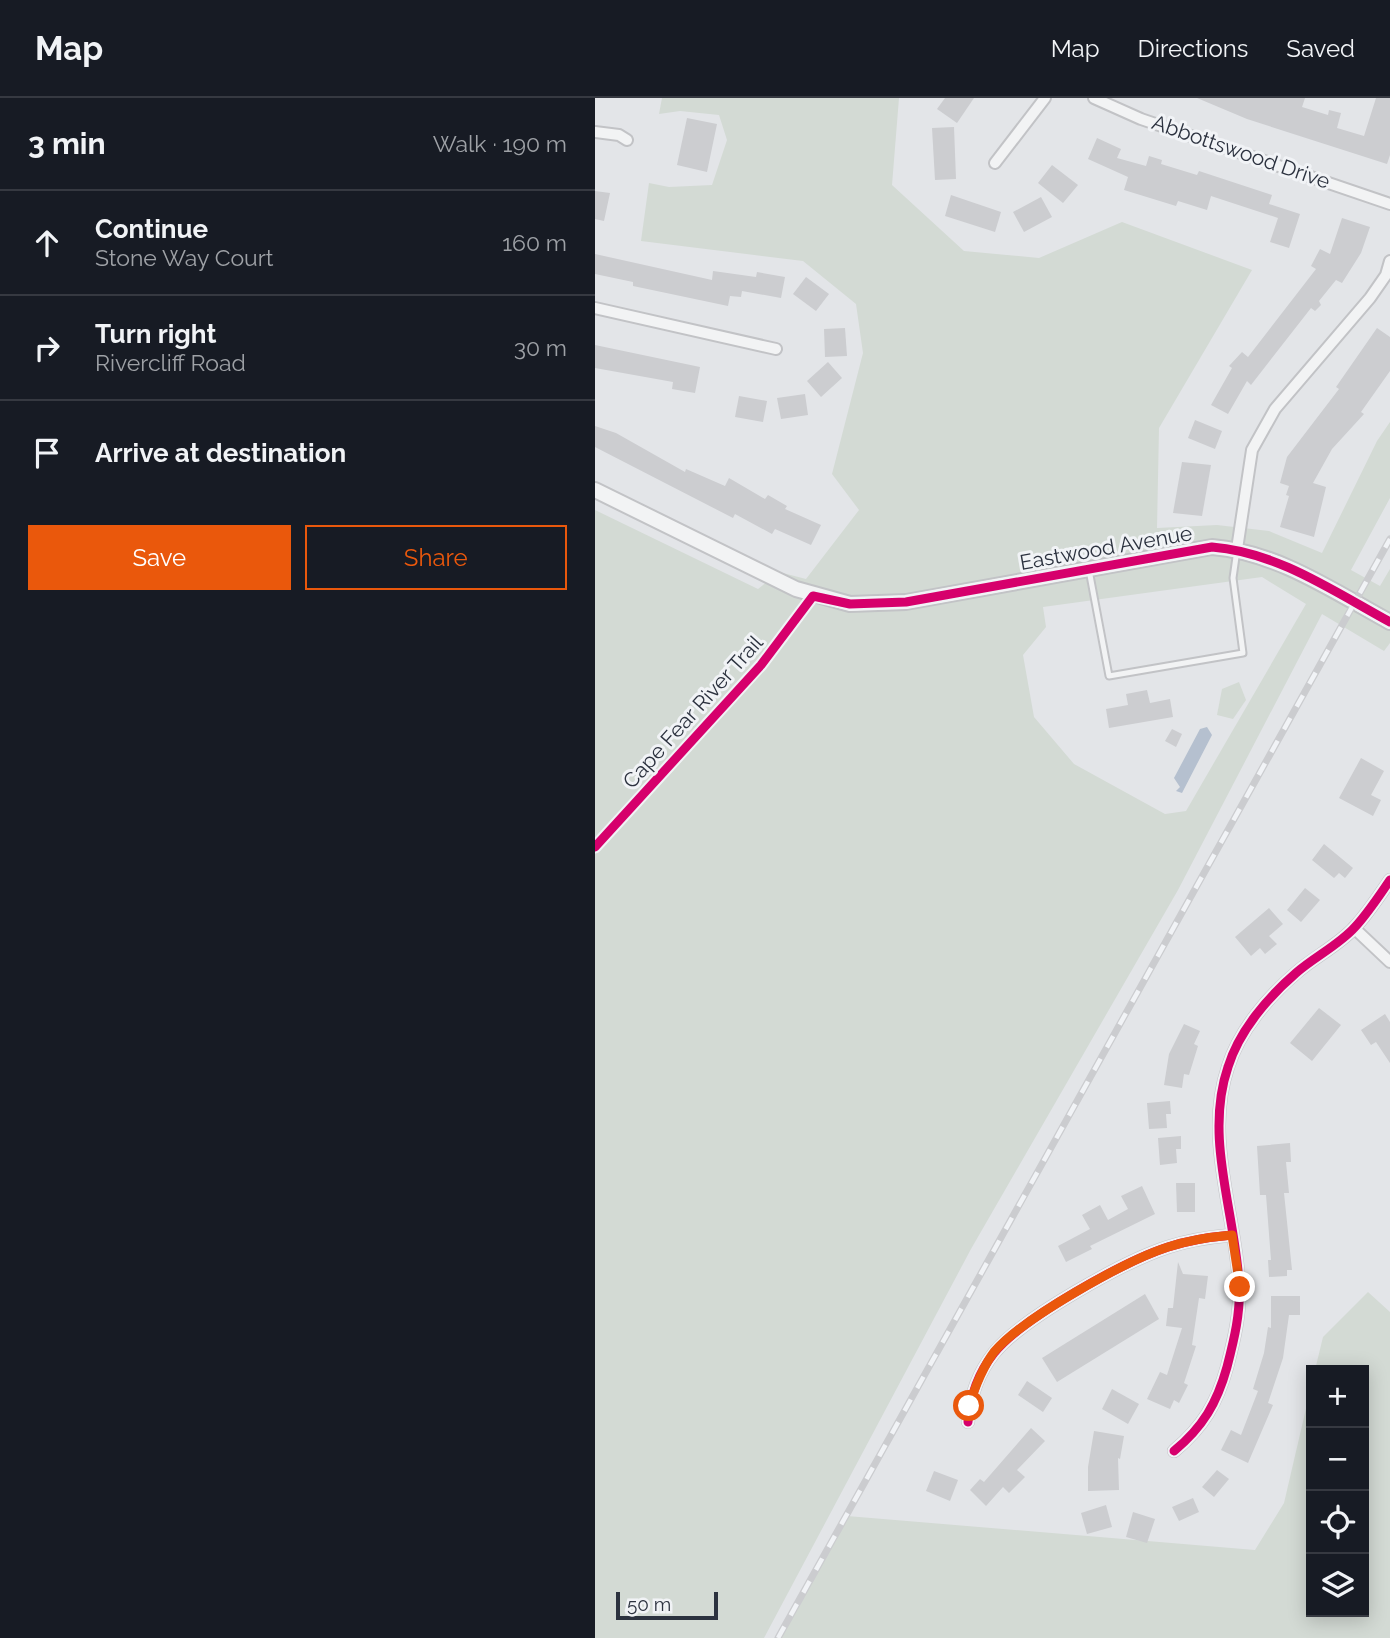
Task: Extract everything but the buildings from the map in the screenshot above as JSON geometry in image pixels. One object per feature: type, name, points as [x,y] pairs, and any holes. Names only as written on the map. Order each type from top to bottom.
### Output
[{"type":"street","points":[[995,163],[1045,98]]},
{"type":"street","name":"Abbottswood Drive","points":[[1094,98],[1141,118],[1390,204]]},
{"type":"street","points":[[595,132],[619,135],[627,140]]},
{"type":"street","points":[[1237,549],[1252,450],[1275,409],[1370,298],[1386,275],[1390,261]]},
{"type":"street","points":[[595,308],[776,349]]},
{"type":"street","name":"Eastwood Avenue","points":[[595,490],[796,589],[831,601],[850,604],[906,602],[1193,548],[1237,549],[1283,565],[1390,622]]},
{"type":"street","points":[[1174,1451],[1205,1421],[1223,1378],[1233,1342],[1240,1287],[1219,1129],[1221,1091],[1228,1065],[1268,1001],[1296,973],[1354,928],[1390,880]]},
{"type":"street","points":[[1354,928],[1390,962]]},
{"type":"street","points":[[968,1422],[969,1406],[982,1370],[1005,1341],[1027,1323],[1141,1257],[1185,1242],[1232,1235]]},
{"type":"lane","points":[[1088,567],[1109,676],[1243,653],[1233,578],[1237,549]]},
{"type":"shaded area","points":[[662,98],[899,98],[892,185],[964,251],[1039,258],[1122,222],[1252,270],[1159,428],[1157,528],[1217,525],[1269,531],[1322,553],[1377,441],[1390,422],[1390,498],[1351,570],[1380,586],[1390,569],[1390,643],[1384,651],[1322,614],[1178,890],[971,1249],[764,1638],[595,1638],[595,510],[758,589],[779,572],[806,579],[859,510],[832,474],[863,353],[856,304],[803,261],[641,241],[649,183],[669,187],[712,185],[727,140],[719,115],[680,111],[659,114]],"holes":[[[1262,577],[1306,604],[1186,811],[1165,814],[1074,764],[1034,717],[1023,655],[1046,627],[1043,607]]]},
{"type":"shaded area","points":[[1239,682],[1246,700],[1233,719],[1217,715],[1222,689]]},
{"type":"shaded area","points":[[1368,1292],[1390,1312],[1390,1638],[779,1638],[847,1516],[1255,1550],[1284,1503],[1306,1408],[1306,1617],[1369,1617],[1369,1365],[1316,1365],[1323,1337]]},
{"type":"water","points":[[1207,727],[1212,735],[1182,793],[1176,791],[1180,787],[1174,778],[1200,729]]},
{"type":"railway","points":[[778,1638],[1390,539]]},
{"type":"cycle path","name":"Cape Fear River Trail","points":[[595,847],[761,665],[813,596],[850,604],[906,602],[1212,547],[1236,550],[1282,565],[1390,622]]},
{"type":"cycle path","points":[[1174,1451],[1208,1414],[1219,1392],[1227,1367],[1239,1305],[1236,1256],[1220,1147],[1221,1093],[1228,1067],[1239,1040],[1265,1004],[1296,973],[1349,933],[1390,880]]},
{"type":"cycle path","points":[[968,1422],[973,1394],[983,1369],[994,1353],[1027,1324],[1101,1277],[1149,1254],[1184,1242],[1232,1235]]},
{"type":"route","points":[[969,1406],[982,1370],[1005,1341],[1027,1323],[1141,1257],[1185,1242],[1232,1235],[1240,1287]]}]
